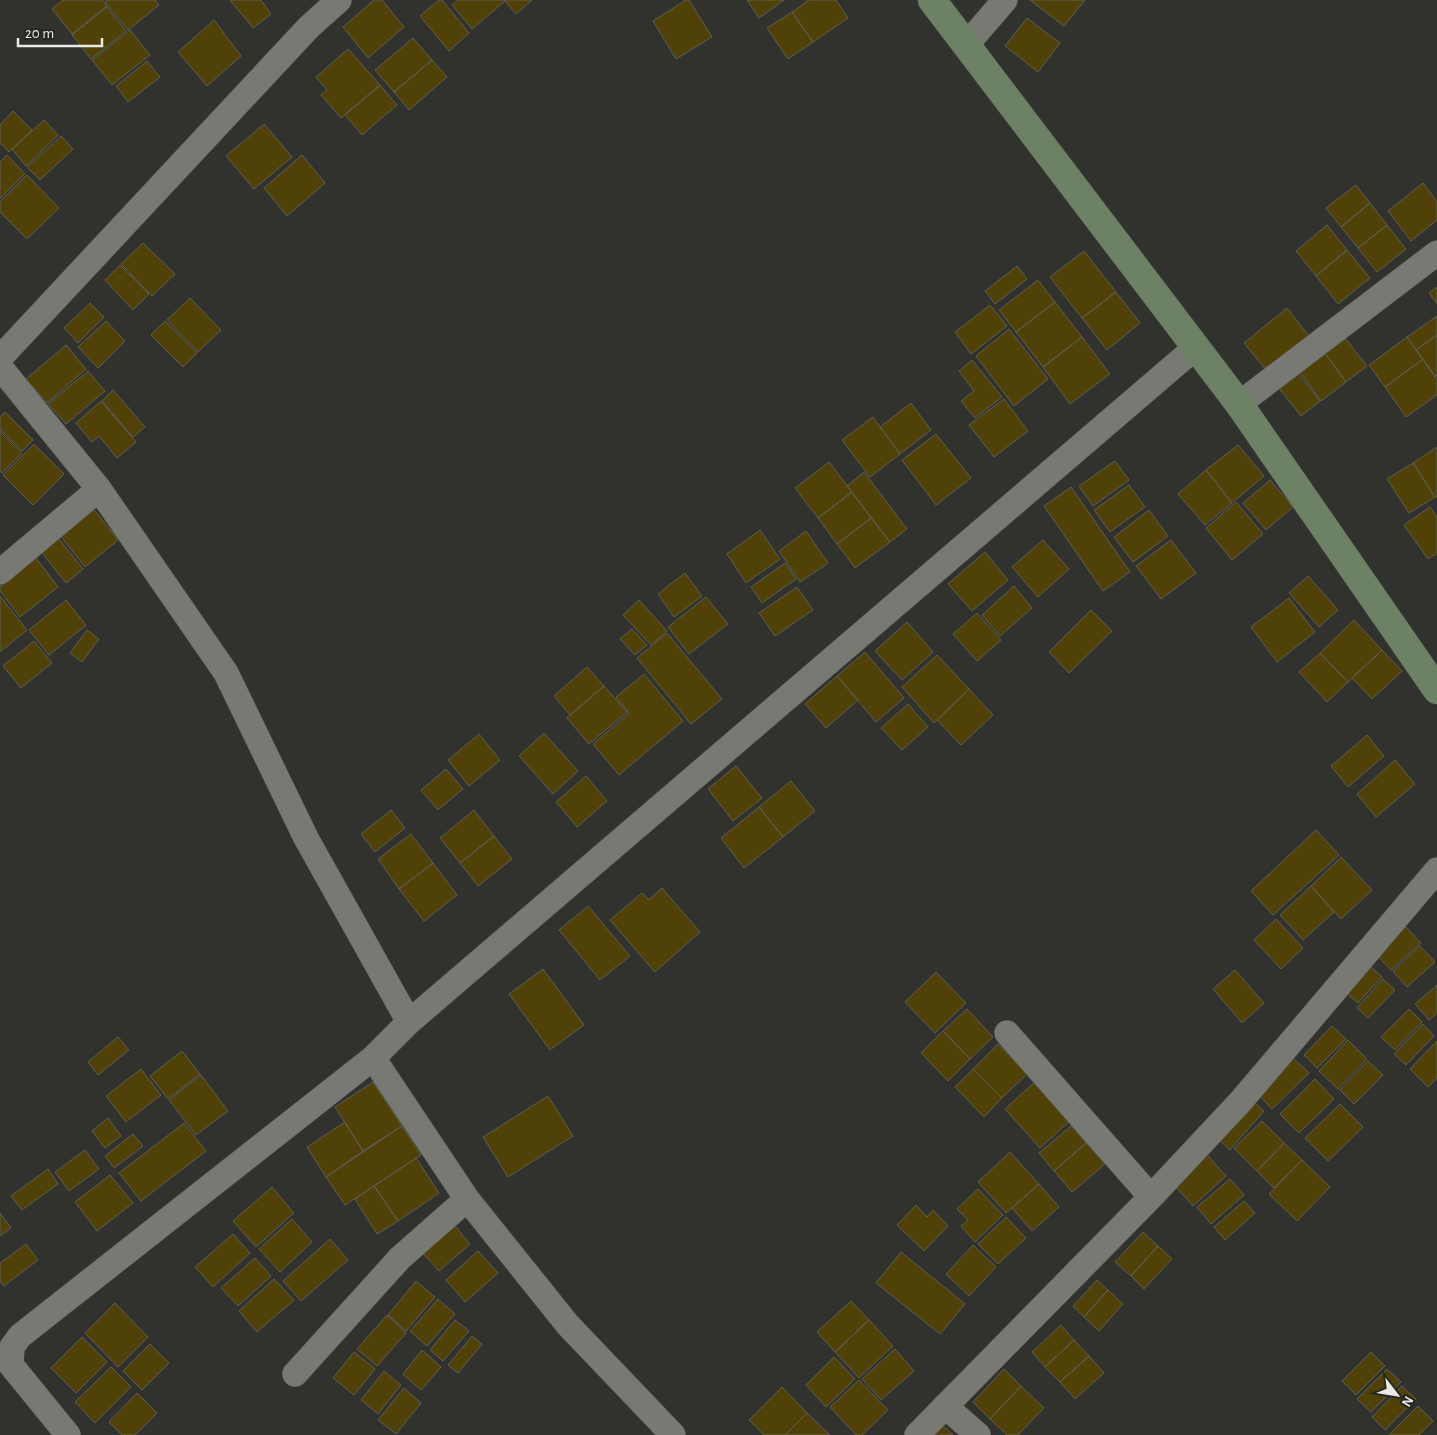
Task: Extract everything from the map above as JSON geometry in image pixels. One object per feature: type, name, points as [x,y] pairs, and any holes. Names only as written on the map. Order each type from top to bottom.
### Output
[{"type":"street","points":[[0,358],[302,34],[339,0]]},
{"type":"street","points":[[932,0],[1239,404],[1437,690]]},
{"type":"street","points":[[967,44],[1005,0]]},
{"type":"street","points":[[1239,404],[1437,253]]},
{"type":"street","points":[[68,1435],[11,1365],[12,1347],[20,1336],[373,1058],[410,1022],[1195,348]]},
{"type":"street","points":[[0,368],[99,489],[226,673],[306,838],[410,1022]]},
{"type":"street","points":[[0,572],[99,489]]},
{"type":"street","points":[[917,1435],[1151,1197],[1241,1101],[1437,870]]},
{"type":"street","points":[[1007,1033],[1151,1197]]},
{"type":"street","points":[[373,1058],[467,1199],[568,1325],[673,1435]]},
{"type":"street","points":[[294,1374],[400,1258],[467,1199]]},
{"type":"street","points":[[944,1406],[978,1435]]},
{"type":"building","points":[[63,0],[102,0],[107,6],[72,34],[52,9]]},
{"type":"building","points":[[107,0],[155,0],[159,5],[128,30],[105,2]]},
{"type":"building","points":[[230,0],[261,0],[271,14],[253,28]]},
{"type":"building","points":[[374,0],[382,0],[404,27],[368,58],[343,27]]},
{"type":"building","points":[[439,0],[442,0],[469,33],[449,51],[420,16]]},
{"type":"building","points":[[458,0],[505,1],[472,29],[452,5]]},
{"type":"building","points":[[504,0],[532,0],[516,14]]},
{"type":"building","points":[[686,0],[689,0],[712,37],[676,59],[653,21]]},
{"type":"building","points":[[747,0],[784,0],[759,18]]},
{"type":"building","points":[[809,0],[836,0],[848,18],[813,42],[792,12]]},
{"type":"building","points":[[1030,0],[1085,0],[1064,26]]},
{"type":"building","points":[[107,7],[126,31],[91,59],[72,35]]},
{"type":"building","points":[[792,12],[813,42],[788,59],[767,28]]},
{"type":"building","points":[[1027,18],[1060,43],[1038,72],[1005,46]]},
{"type":"building","points":[[214,20],[241,56],[207,86],[178,52]]},
{"type":"building","points":[[130,30],[150,55],[112,85],[92,60]]},
{"type":"building","points":[[413,38],[432,60],[394,92],[375,70]]},
{"type":"building","points":[[348,49],[380,85],[341,118],[321,95],[327,90],[316,77]]},
{"type":"building","points":[[432,60],[447,77],[409,110],[394,92]]},
{"type":"building","points":[[147,61],[160,77],[128,102],[116,86]]},
{"type":"building","points":[[380,85],[397,105],[362,135],[345,115]]},
{"type":"building","points":[[13,111],[32,130],[9,152],[0,143],[0,125]]},
{"type":"building","points":[[44,120],[58,135],[26,166],[12,149]]},
{"type":"building","points":[[264,124],[292,157],[254,189],[226,156]]},
{"type":"building","points":[[61,136],[73,149],[40,180],[27,167]]},
{"type":"building","points":[[7,155],[25,174],[0,199],[0,162]]},
{"type":"building","points":[[302,155],[325,183],[287,216],[264,188]]},
{"type":"building","points":[[27,175],[59,208],[27,239],[0,212],[0,202]]},
{"type":"building","points":[[1423,183],[1437,202],[1437,220],[1411,241],[1388,211]]},
{"type":"building","points":[[1356,185],[1370,203],[1341,227],[1326,208]]},
{"type":"building","points":[[1370,203],[1387,225],[1358,248],[1341,227]]},
{"type":"building","points":[[1327,225],[1347,250],[1316,276],[1296,251]]},
{"type":"building","points":[[1387,225],[1406,249],[1377,272],[1358,248]]},
{"type":"building","points":[[143,243],[175,274],[152,296],[121,264]]},
{"type":"building","points":[[1347,250],[1370,278],[1338,304],[1316,276]]},
{"type":"building","points":[[1084,251],[1116,292],[1082,318],[1050,277]]},
{"type":"building","points":[[120,265],[149,294],[133,310],[105,280]]},
{"type":"building","points":[[1017,266],[1027,279],[995,304],[985,291]]},
{"type":"building","points":[[1038,280],[1055,302],[1016,332],[999,310]]},
{"type":"building","points":[[1437,287],[1437,304],[1429,293]]},
{"type":"building","points":[[1116,292],[1140,323],[1107,350],[1082,318]]},
{"type":"building","points":[[190,298],[221,330],[198,352],[167,320]]},
{"type":"building","points":[[1055,302],[1082,337],[1043,367],[1016,332]]},
{"type":"building","points":[[90,303],[104,317],[78,343],[64,328]]},
{"type":"building","points":[[990,305],[1007,326],[971,354],[955,332]]},
{"type":"building","points":[[1287,308],[1309,336],[1266,370],[1244,343]]},
{"type":"building","points":[[1437,316],[1437,335],[1416,350],[1407,337]]},
{"type":"building","points":[[106,321],[125,341],[98,368],[78,347]]},
{"type":"building","points":[[165,321],[197,353],[183,367],[151,335]]},
{"type":"building","points":[[1009,329],[1048,379],[1014,406],[976,356]]},
{"type":"building","points":[[1437,335],[1437,375],[1435,377],[1416,350]]},
{"type":"building","points":[[1082,337],[1110,374],[1070,404],[1043,367]]},
{"type":"building","points":[[1344,337],[1367,366],[1346,382],[1324,352]]},
{"type":"building","points":[[1407,337],[1423,359],[1385,387],[1369,365]]},
{"type":"building","points":[[66,345],[86,369],[47,403],[26,379]]},
{"type":"building","points":[[1324,352],[1346,382],[1321,401],[1299,371]]},
{"type":"building","points":[[1423,359],[1437,379],[1437,395],[1406,417],[1385,387]]},
{"type":"building","points":[[972,360],[1002,397],[975,418],[961,401],[974,391],[959,371]]},
{"type":"building","points":[[88,371],[105,391],[66,424],[48,404]]},
{"type":"building","points":[[1297,372],[1320,401],[1301,416],[1278,387]]},
{"type":"building","points":[[113,390],[145,427],[133,437],[102,401]]},
{"type":"building","points":[[1004,399],[1028,431],[994,457],[969,425]]},
{"type":"building","points":[[101,401],[136,442],[117,458],[99,436],[92,442],[76,423]]},
{"type":"building","points":[[911,403],[931,430],[900,454],[880,427]]},
{"type":"building","points":[[5,412],[33,440],[22,451],[0,429],[0,417]]},
{"type":"building","points":[[873,417],[900,454],[870,477],[842,440]]},
{"type":"building","points":[[0,431],[22,453],[2,473],[0,471]]},
{"type":"building","points":[[936,434],[971,478],[936,505],[902,460]]},
{"type":"building","points":[[34,444],[64,474],[33,505],[3,475]]},
{"type":"building","points":[[1238,445],[1264,476],[1232,503],[1206,470]]},
{"type":"building","points":[[1437,447],[1437,496],[1435,497],[1413,463]]},
{"type":"building","points":[[1115,461],[1129,480],[1093,506],[1079,486]]},
{"type":"building","points":[[829,462],[852,492],[818,518],[795,488]]},
{"type":"building","points":[[1413,463],[1435,497],[1409,513],[1387,479]]},
{"type":"building","points":[[1206,470],[1232,503],[1205,525],[1178,494]]},
{"type":"building","points":[[864,472],[907,529],[890,542],[847,486]]},
{"type":"building","points":[[1270,480],[1293,507],[1266,530],[1243,503]]},
{"type":"building","points":[[1129,485],[1145,507],[1110,532],[1094,510]]},
{"type":"building","points":[[1071,487],[1130,572],[1103,591],[1044,506]]},
{"type":"building","points":[[852,492],[871,518],[837,544],[818,518]]},
{"type":"building","points":[[1236,502],[1263,534],[1232,560],[1206,528]]},
{"type":"building","points":[[91,506],[118,540],[85,567],[58,533]]},
{"type":"building","points":[[1430,507],[1437,517],[1437,553],[1428,559],[1404,525]]},
{"type":"building","points":[[1149,510],[1168,536],[1133,562],[1114,537]]},
{"type":"building","points":[[871,518],[890,542],[855,568],[837,544]]},
{"type":"building","points":[[760,530],[780,559],[746,583],[727,554]]},
{"type":"building","points":[[806,531],[828,563],[800,582],[779,551]]},
{"type":"building","points":[[55,534],[83,569],[66,583],[38,548]]},
{"type":"building","points":[[1043,540],[1069,569],[1038,597],[1012,567]]},
{"type":"building","points":[[1171,540],[1196,573],[1161,599],[1136,566]]},
{"type":"building","points":[[985,552],[1008,580],[972,611],[948,584]]},
{"type":"building","points":[[36,558],[58,587],[20,617],[0,591],[0,587]]},
{"type":"building","points":[[785,563],[796,579],[762,603],[751,587]]},
{"type":"building","points":[[685,573],[702,596],[674,617],[658,594]]},
{"type":"building","points":[[1308,576],[1338,610],[1319,627],[1289,593]]},
{"type":"building","points":[[1014,586],[1032,608],[1000,636],[982,615]]},
{"type":"building","points":[[797,587],[813,610],[775,636],[759,613]]},
{"type":"building","points":[[0,596],[27,630],[0,652]]},
{"type":"building","points":[[706,597],[728,624],[689,654],[668,627]]},
{"type":"building","points":[[1289,598],[1315,632],[1277,662],[1251,627]]},
{"type":"building","points":[[66,600],[86,625],[49,655],[29,630]]},
{"type":"building","points":[[639,600],[667,631],[651,645],[623,615]]},
{"type":"building","points":[[1091,610],[1112,631],[1069,673],[1049,652]]},
{"type":"building","points":[[977,613],[1001,640],[977,661],[953,634]]},
{"type":"building","points":[[1354,620],[1382,650],[1348,682],[1320,653]]},
{"type":"building","points":[[907,622],[933,652],[902,680],[875,651]]},
{"type":"building","points":[[632,629],[647,645],[635,655],[620,639]]},
{"type":"building","points":[[87,630],[99,639],[82,662],[70,653]]},
{"type":"building","points":[[667,633],[722,699],[691,724],[637,658]]},
{"type":"building","points":[[34,641],[52,663],[21,688],[3,666]]},
{"type":"building","points":[[1382,650],[1402,671],[1372,699],[1352,678]]},
{"type":"building","points":[[865,652],[904,698],[876,722],[837,676]]},
{"type":"building","points":[[1320,653],[1348,682],[1327,702],[1299,672]]},
{"type":"building","points":[[937,655],[969,689],[934,723],[902,687]]},
{"type":"building","points":[[587,667],[604,686],[570,715],[554,696]]},
{"type":"building","points":[[644,674],[683,721],[619,775],[593,744],[629,713],[616,697]]},
{"type":"building","points":[[837,676],[858,700],[826,728],[805,704]]},
{"type":"building","points":[[604,686],[627,712],[589,744],[567,718]]},
{"type":"building","points":[[969,689],[993,715],[961,745],[937,720]]},
{"type":"building","points":[[908,704],[928,727],[902,750],[881,728]]},
{"type":"building","points":[[544,733],[578,771],[553,794],[519,756]]},
{"type":"building","points":[[479,734],[500,760],[469,786],[448,760]]},
{"type":"building","points":[[1367,735],[1384,756],[1348,787],[1331,766]]},
{"type":"building","points":[[1395,760],[1415,784],[1376,817],[1357,794]]},
{"type":"building","points":[[736,766],[762,798],[733,821],[708,789]]},
{"type":"building","points":[[446,769],[463,789],[438,810],[421,790]]},
{"type":"building","points":[[586,776],[607,801],[577,827],[556,802]]},
{"type":"building","points":[[791,781],[815,811],[783,837],[759,807]]},
{"type":"building","points":[[759,807],[783,837],[744,868],[721,838]]},
{"type":"building","points":[[391,810],[405,828],[375,852],[361,834]]},
{"type":"building","points":[[474,810],[494,836],[460,863],[440,838]]},
{"type":"building","points":[[1316,830],[1339,855],[1273,915],[1251,891]]},
{"type":"building","points":[[411,834],[433,863],[399,889],[378,859]]},
{"type":"building","points":[[494,836],[512,859],[478,886],[460,863]]},
{"type":"building","points":[[1341,857],[1372,890],[1341,919],[1311,886]]},
{"type":"building","points":[[433,863],[457,895],[424,921],[399,889]]},
{"type":"building","points":[[1311,886],[1334,912],[1303,940],[1280,915]]},
{"type":"building","points":[[662,888],[700,932],[655,972],[610,920],[642,893],[649,900]]},
{"type":"building","points":[[588,906],[630,956],[600,980],[559,930]]},
{"type":"building","points":[[1276,919],[1303,948],[1281,969],[1254,940]]},
{"type":"building","points":[[1406,927],[1421,943],[1391,970],[1376,954]]},
{"type":"building","points":[[1420,946],[1435,962],[1407,987],[1393,971]]},
{"type":"building","points":[[1367,963],[1382,977],[1358,1003],[1343,990]]},
{"type":"building","points":[[543,969],[584,1025],[550,1050],[509,994]]},
{"type":"building","points":[[1235,970],[1264,1003],[1242,1023],[1213,989]]},
{"type":"building","points":[[936,972],[966,1003],[935,1033],[905,1002]]},
{"type":"building","points":[[1383,979],[1395,990],[1368,1018],[1357,1008]]},
{"type":"building","points":[[1437,985],[1437,1013],[1429,1020],[1415,1004]]},
{"type":"building","points":[[967,1009],[993,1037],[970,1059],[943,1031]]},
{"type":"building","points":[[1409,1009],[1422,1022],[1395,1050],[1381,1037]]},
{"type":"building","points":[[1423,1024],[1434,1036],[1406,1065],[1394,1054]]},
{"type":"building","points":[[1332,1026],[1346,1039],[1317,1068],[1304,1055]]},
{"type":"building","points":[[943,1031],[970,1059],[948,1081],[921,1053]]},
{"type":"building","points":[[118,1037],[129,1050],[98,1075],[88,1062]]},
{"type":"building","points":[[1348,1040],[1367,1059],[1338,1089],[1319,1071]]},
{"type":"building","points":[[1437,1041],[1437,1078],[1428,1087],[1410,1069]]},
{"type":"building","points":[[998,1044],[1027,1074],[1002,1098],[973,1069]]},
{"type":"building","points":[[182,1051],[200,1074],[168,1099],[150,1076]]},
{"type":"building","points":[[1291,1056],[1309,1073],[1272,1109],[1255,1091]]},
{"type":"building","points":[[1368,1061],[1383,1075],[1354,1104],[1340,1090]]},
{"type":"building","points":[[141,1069],[161,1095],[126,1122],[106,1096]]},
{"type":"building","points":[[973,1069],[1002,1098],[984,1117],[955,1087]]},
{"type":"building","points":[[201,1075],[228,1111],[196,1135],[169,1100]]},
{"type":"building","points":[[1315,1079],[1334,1099],[1299,1133],[1280,1114]]},
{"type":"building","points":[[1036,1081],[1072,1119],[1040,1148],[1005,1109]]},
{"type":"building","points":[[373,1082],[402,1126],[363,1151],[335,1107]]},
{"type":"building","points":[[548,1096],[573,1136],[508,1177],[483,1137]]},
{"type":"building","points":[[1249,1098],[1264,1111],[1230,1150],[1215,1136]]},
{"type":"building","points":[[1340,1104],[1363,1127],[1328,1161],[1305,1138]]},
{"type":"building","points":[[108,1118],[121,1136],[105,1148],[92,1131]]},
{"type":"building","points":[[1262,1121],[1284,1143],[1257,1171],[1234,1148]]},
{"type":"building","points":[[345,1122],[363,1151],[326,1177],[307,1147]]},
{"type":"building","points":[[184,1123],[206,1151],[141,1201],[119,1173]]},
{"type":"building","points":[[402,1126],[421,1155],[345,1205],[326,1177]]},
{"type":"building","points":[[1071,1126],[1086,1143],[1054,1171],[1039,1153]]},
{"type":"building","points":[[133,1134],[143,1146],[114,1168],[105,1156]]},
{"type":"building","points":[[1086,1143],[1105,1164],[1072,1192],[1054,1171]]},
{"type":"building","points":[[1284,1143],[1302,1160],[1274,1188],[1257,1171]]},
{"type":"building","points":[[1202,1149],[1226,1176],[1193,1206],[1169,1179]]},
{"type":"building","points":[[85,1150],[99,1169],[69,1191],[55,1172]]},
{"type":"building","points":[[1010,1152],[1039,1184],[1006,1213],[978,1182]]},
{"type":"building","points":[[416,1158],[439,1193],[398,1221],[374,1186]]},
{"type":"building","points":[[1302,1160],[1330,1187],[1297,1221],[1269,1194]]},
{"type":"building","points":[[48,1169],[58,1184],[22,1210],[11,1196]]},
{"type":"building","points":[[110,1175],[133,1203],[97,1231],[75,1202]]},
{"type":"building","points":[[1230,1179],[1244,1195],[1211,1224],[1197,1207]]},
{"type":"building","points":[[1039,1184],[1059,1207],[1032,1231],[1012,1208]]},
{"type":"building","points":[[374,1186],[398,1221],[377,1234],[355,1199]]},
{"type":"building","points":[[272,1187],[294,1213],[256,1247],[233,1221]]},
{"type":"building","points":[[978,1189],[1003,1215],[975,1242],[961,1226],[968,1220],[957,1209]]},
{"type":"building","points":[[1244,1201],[1255,1213],[1225,1240],[1214,1227]]},
{"type":"building","points":[[916,1205],[927,1217],[933,1210],[948,1226],[924,1251],[897,1225]]},
{"type":"building","points":[[0,1213],[11,1228],[0,1236]]},
{"type":"building","points":[[1006,1217],[1026,1238],[998,1264],[978,1244]]},
{"type":"building","points":[[292,1219],[312,1242],[280,1272],[259,1249]]},
{"type":"building","points":[[451,1221],[470,1244],[439,1271],[419,1249]]},
{"type":"building","points":[[1143,1232],[1158,1246],[1131,1276],[1115,1262]]},
{"type":"building","points":[[233,1234],[250,1253],[213,1287],[195,1267]]},
{"type":"building","points":[[330,1239],[348,1260],[301,1301],[283,1281]]},
{"type":"building","points":[[26,1244],[38,1260],[4,1286],[0,1281],[0,1263]]},
{"type":"building","points":[[973,1245],[996,1267],[969,1296],[946,1274]]},
{"type":"building","points":[[1158,1246],[1172,1259],[1144,1289],[1131,1276]]},
{"type":"building","points":[[478,1251],[498,1273],[465,1302],[446,1280]]},
{"type":"building","points":[[901,1252],[965,1304],[940,1334],[876,1283]]},
{"type":"building","points":[[255,1258],[271,1276],[238,1306],[221,1288]]},
{"type":"building","points":[[274,1279],[294,1300],[257,1332],[239,1311]]},
{"type":"building","points":[[1097,1280],[1108,1290],[1084,1317],[1073,1306]]},
{"type":"building","points":[[416,1281],[435,1297],[406,1331],[388,1315]]},
{"type":"building","points":[[1108,1290],[1123,1304],[1099,1331],[1084,1317]]},
{"type":"building","points":[[438,1299],[455,1314],[427,1346],[410,1331]]},
{"type":"building","points":[[851,1301],[869,1320],[835,1352],[817,1332]]},
{"type":"building","points":[[115,1303],[148,1337],[118,1367],[85,1333]]},
{"type":"building","points":[[387,1315],[406,1333],[377,1366],[357,1349]]},
{"type":"building","points":[[455,1320],[469,1331],[443,1361],[430,1350]]},
{"type":"building","points":[[869,1320],[893,1346],[859,1378],[835,1352]]},
{"type":"building","points":[[1061,1325],[1074,1340],[1045,1367],[1032,1352]]},
{"type":"building","points":[[472,1336],[482,1344],[458,1373],[448,1365]]},
{"type":"building","points":[[82,1337],[107,1362],[76,1393],[51,1368]]},
{"type":"building","points":[[1074,1340],[1089,1356],[1060,1382],[1045,1367]]},
{"type":"building","points":[[150,1344],[169,1363],[142,1390],[123,1371]]},
{"type":"building","points":[[895,1349],[914,1371],[881,1400],[862,1379]]},
{"type":"building","points":[[422,1350],[441,1367],[421,1390],[403,1374]]},
{"type":"building","points":[[354,1352],[375,1369],[354,1395],[333,1378]]},
{"type":"building","points":[[1371,1352],[1385,1366],[1356,1395],[1342,1381]]},
{"type":"building","points":[[1089,1356],[1104,1373],[1075,1399],[1060,1382]]},
{"type":"building","points":[[834,1357],[855,1379],[826,1407],[806,1385]]},
{"type":"building","points":[[111,1367],[131,1387],[95,1423],[75,1402]]},
{"type":"building","points":[[1004,1369],[1021,1386],[990,1419],[973,1402]]},
{"type":"building","points":[[1387,1369],[1401,1382],[1371,1412],[1357,1399]]},
{"type":"building","points":[[384,1371],[401,1385],[378,1414],[361,1400]]},
{"type":"building","points":[[859,1380],[888,1410],[862,1435],[856,1435],[830,1407]]},
{"type":"building","points":[[1021,1386],[1044,1408],[1018,1435],[1007,1435],[990,1419]]},
{"type":"building","points":[[1402,1386],[1416,1399],[1385,1430],[1372,1417]]},
{"type":"building","points":[[782,1387],[807,1413],[785,1435],[764,1435],[749,1420]]},
{"type":"building","points":[[404,1388],[421,1403],[396,1434],[378,1420]]},
{"type":"building","points":[[137,1393],[157,1413],[135,1435],[122,1435],[109,1422]]},
{"type":"building","points":[[1418,1406],[1433,1421],[1419,1435],[1389,1435]]},
{"type":"building","points":[[807,1413],[830,1435],[785,1435]]},
{"type":"building","points":[[940,1423],[953,1435],[930,1435]]}]
